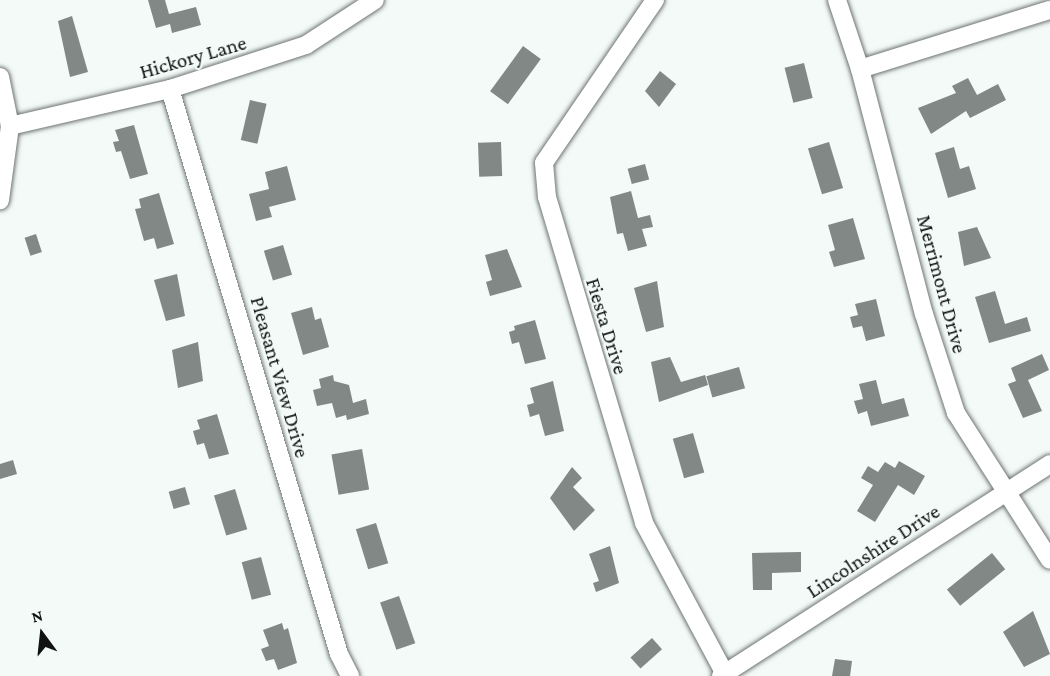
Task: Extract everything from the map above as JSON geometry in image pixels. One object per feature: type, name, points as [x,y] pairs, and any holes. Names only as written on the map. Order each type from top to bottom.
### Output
[{"type":"street","name":"Hickory Lane","points":[[10,126],[170,89],[306,45],[375,0]]},
{"type":"street","name":"Fiesta Drive","points":[[655,0],[544,163],[547,197],[644,523],[724,675]]},
{"type":"street","name":"Merrimont Drive","points":[[837,0],[860,69],[924,314],[956,413],[1004,494],[1050,560]]},
{"type":"street","points":[[860,69],[1050,10]]},
{"type":"street","points":[[0,77],[10,126],[0,200]]},
{"type":"street","name":"Pleasant View Drive","points":[[170,89],[339,654],[350,676]]},
{"type":"street","name":"Lincolnshire Drive","points":[[724,675],[1050,464]]},
{"type":"building","points":[[148,0],[165,0],[169,14],[196,7],[201,25],[172,33],[170,24],[156,28]]},
{"type":"building","points":[[72,16],[88,72],[70,77],[58,21]]},
{"type":"building","points":[[523,46],[541,59],[508,104],[490,91]]},
{"type":"building","points":[[804,63],[813,98],[793,103],[785,68]]},
{"type":"building","points":[[660,71],[676,84],[659,107],[645,91]]},
{"type":"building","points":[[968,78],[977,95],[998,84],[1006,100],[970,118],[966,111],[931,134],[918,108],[956,93],[952,86]]},
{"type":"building","points":[[250,100],[267,104],[257,144],[241,140]]},
{"type":"building","points":[[134,125],[148,174],[130,179],[121,151],[116,152],[113,142],[119,141],[115,130]]},
{"type":"building","points":[[501,142],[502,176],[479,177],[478,143]]},
{"type":"building","points":[[829,142],[843,188],[822,194],[808,148]]},
{"type":"building","points":[[954,147],[960,169],[969,166],[976,189],[948,198],[935,153]]},
{"type":"building","points":[[645,164],[649,179],[632,184],[628,169]]},
{"type":"building","points":[[287,166],[296,200],[269,207],[272,217],[256,221],[249,194],[269,189],[265,172]]},
{"type":"building","points":[[631,191],[638,218],[650,215],[653,227],[642,229],[647,246],[628,251],[623,233],[617,234],[610,197]]},
{"type":"building","points":[[159,193],[174,244],[157,249],[154,238],[144,241],[135,209],[141,208],[139,199]]},
{"type":"building","points":[[853,218],[865,259],[834,267],[829,252],[835,250],[828,225]]},
{"type":"building","points":[[977,227],[991,258],[964,266],[958,232]]},
{"type":"building","points":[[36,234],[42,252],[30,256],[25,238]]},
{"type":"building","points":[[283,245],[292,275],[273,280],[264,251]]},
{"type":"building","points":[[507,249],[522,287],[490,296],[486,282],[492,280],[485,255]]},
{"type":"building","points":[[177,274],[185,316],[166,321],[154,280]]},
{"type":"building","points":[[657,281],[664,327],[646,332],[634,288]]},
{"type":"building","points":[[995,291],[1005,324],[1027,317],[1031,331],[989,343],[975,297]]},
{"type":"building","points":[[876,299],[885,336],[866,341],[862,326],[853,328],[850,317],[858,315],[855,304]]},
{"type":"building","points":[[312,307],[315,320],[321,318],[329,347],[303,355],[291,313]]},
{"type":"building","points":[[535,320],[546,359],[525,364],[519,342],[512,344],[509,332],[515,330],[514,326]]},
{"type":"building","points":[[198,342],[203,381],[178,388],[172,350]]},
{"type":"building","points":[[1042,354],[1049,370],[1028,380],[1042,411],[1023,418],[1008,384],[1016,381],[1011,368]]},
{"type":"building","points":[[670,357],[681,382],[705,375],[708,385],[659,402],[651,362]]},
{"type":"building","points":[[739,367],[745,388],[712,398],[706,376]]},
{"type":"building","points":[[333,375],[334,381],[349,385],[353,403],[366,399],[369,414],[347,420],[346,415],[336,418],[332,403],[317,406],[313,390],[321,388],[319,379]]},
{"type":"building","points":[[876,380],[882,404],[904,398],[909,416],[871,426],[867,411],[858,414],[854,401],[863,399],[859,384]]},
{"type":"building","points":[[553,381],[564,431],[545,436],[539,414],[530,417],[527,405],[534,403],[530,388]]},
{"type":"building","points":[[217,414],[229,454],[209,459],[204,443],[197,445],[193,431],[200,429],[197,420]]},
{"type":"building","points":[[693,433],[704,472],[684,478],[673,439]]},
{"type":"building","points":[[362,449],[369,489],[339,495],[331,454]]},
{"type":"building","points":[[13,460],[17,474],[0,479],[0,464]]},
{"type":"building","points":[[899,461],[925,476],[914,495],[898,485],[875,522],[857,511],[873,485],[861,478],[868,466],[878,472],[885,462],[895,468]]},
{"type":"building","points":[[572,467],[582,478],[573,487],[595,510],[574,531],[550,498]]},
{"type":"building","points":[[185,487],[190,504],[174,509],[169,492]]},
{"type":"building","points":[[235,489],[247,529],[226,536],[214,495]]},
{"type":"building","points":[[376,523],[388,563],[368,569],[356,529]]},
{"type":"building","points":[[610,546],[619,583],[596,592],[593,583],[599,581],[589,554]]},
{"type":"building","points":[[801,552],[801,572],[772,573],[772,590],[753,590],[752,553]]},
{"type":"building","points":[[992,553],[1005,569],[960,606],[947,590]]},
{"type":"building","points":[[261,557],[271,595],[252,600],[242,562]]},
{"type":"building","points":[[399,596],[415,643],[396,650],[380,603]]},
{"type":"building","points":[[1033,611],[1050,654],[1024,667],[1003,632]]},
{"type":"building","points":[[282,623],[284,630],[288,628],[297,663],[278,670],[274,659],[266,661],[261,649],[269,646],[263,630]]},
{"type":"building","points":[[652,638],[662,649],[640,669],[630,657]]},
{"type":"building","points":[[835,659],[852,661],[850,676],[832,676]]}]
